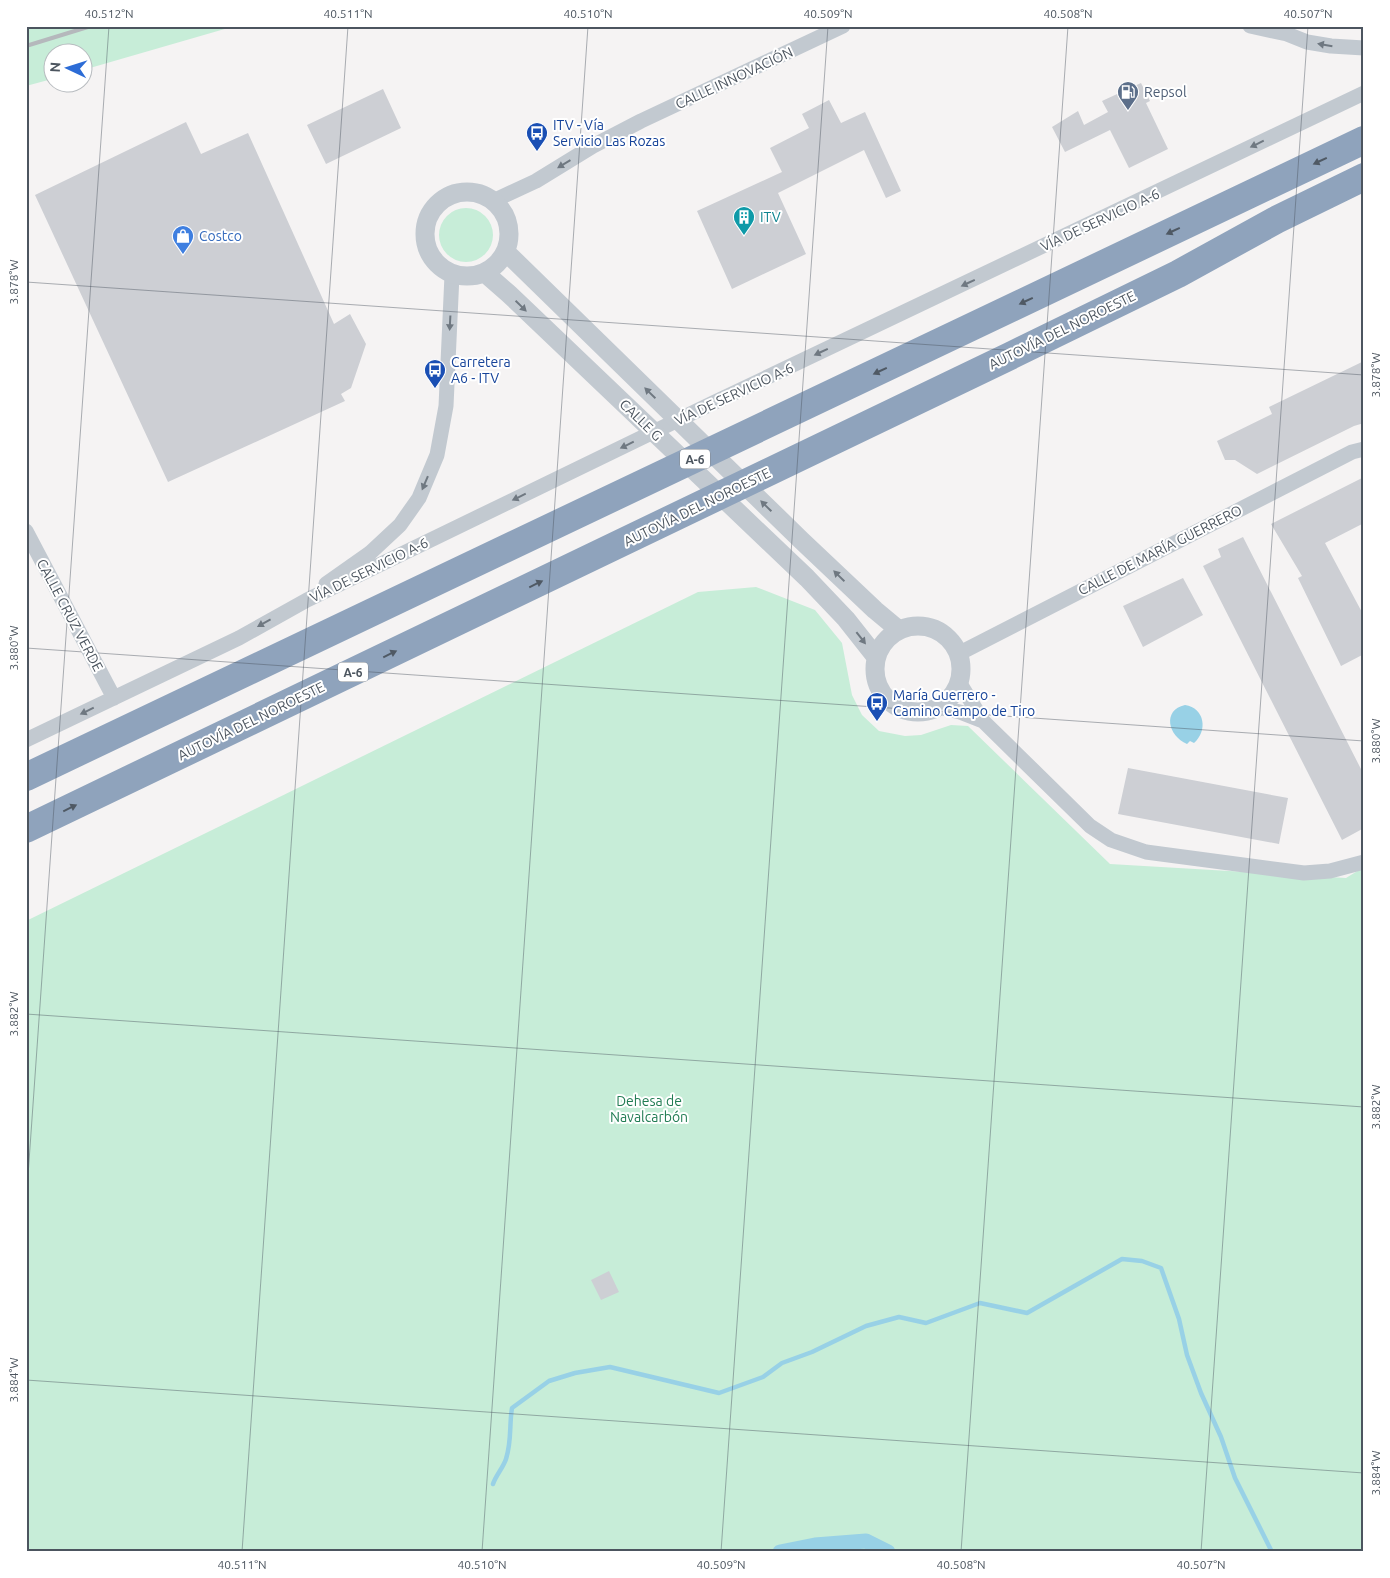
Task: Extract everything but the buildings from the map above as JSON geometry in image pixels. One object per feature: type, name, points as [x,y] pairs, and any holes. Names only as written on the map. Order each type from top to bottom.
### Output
[{"type":"highway","name":"A-6","points":[[26,777],[1364,140]]},
{"type":"highway","name":"AUTOVÍA DEL NOROESTE","points":[[26,830],[1178,274],[1276,220],[1364,176]]},
{"type":"highway","points":[[659,525],[686,520],[1352,200],[1364,190]]},
{"type":"street","name":"CALLE INNOVACIÓN","points":[[493,201],[536,181],[593,146],[641,121],[843,26]]},
{"type":"street","points":[[1250,26],[1287,34],[1308,42],[1331,46],[1364,48]]},
{"type":"street","name":"VÍA DE SERVICIO A-6","points":[[26,740],[238,638],[307,600],[695,412],[1364,93]]},
{"type":"street","points":[[462,192],[478,194],[493,201],[501,209],[508,224],[509,241],[506,252],[497,264],[485,273],[474,277],[452,275],[441,269],[432,260],[426,249],[424,237],[425,224],[430,213],[438,203],[448,196],[462,192]]},
{"type":"street","name":"CALLE G","points":[[506,252],[801,540],[875,610],[900,630]]},
{"type":"street","name":"CALLE G","points":[[485,273],[785,558],[846,619],[876,657]]},
{"type":"street","points":[[307,600],[335,576],[370,553],[400,525],[419,498],[437,455],[446,406],[452,275]]},
{"type":"street","name":"CALLE DE MARÍA GUERRERO","points":[[958,654],[1352,452],[1364,449]]},
{"type":"street","name":"CALLE CRUZ VERDE","points":[[26,531],[114,698]]},
{"type":"street","points":[[915,626],[936,630],[953,644],[958,654],[961,664],[959,682],[948,700],[938,707],[916,712],[904,710],[894,705],[884,696],[878,684],[875,671],[876,657],[885,641],[900,630],[915,626]]},
{"type":"street","points":[[959,682],[983,721],[1090,826],[1111,840],[1146,852],[1304,873],[1330,872],[1364,862]]},
{"type":"street","points":[[938,707],[960,712],[983,721]]},
{"type":"green space","points":[[26,26],[235,26],[92,67],[92,42],[42,42],[42,82],[26,86]]},
{"type":"green space","points":[[466,208],[476,210],[485,216],[491,225],[493,235],[491,245],[485,254],[476,260],[466,262],[456,260],[447,254],[441,245],[439,235],[441,225],[447,216],[456,210]]},
{"type":"green space","name":"Dehesa de Navalcarbón","points":[[756,587],[815,610],[842,643],[852,695],[862,715],[879,731],[905,736],[921,735],[951,725],[968,726],[1110,864],[1346,878],[1364,867],[1364,1552],[26,1552],[26,921],[698,592]]},
{"type":"water","points":[[1185,705],[1197,711],[1203,726],[1194,743],[1190,741],[1187,744],[1175,735],[1170,723],[1173,712]]},
{"type":"waterway","points":[[493,1484],[505,1462],[508,1452],[512,1408],[549,1381],[575,1373],[610,1367],[719,1393],[763,1377],[782,1363],[812,1352],[866,1326],[899,1317],[926,1323],[980,1303],[1027,1313],[1122,1259],[1142,1261],[1161,1268],[1179,1319],[1187,1355],[1201,1393],[1221,1437],[1235,1478],[1272,1552]]},
{"type":"waterway","points":[[780,1552],[815,1545],[866,1541],[888,1552]]},
{"type":"railway","points":[[26,46],[91,26]]},
{"type":"place","name":"Repsol","points":[[1128,111]]},
{"type":"place","name":"ITV - Vía Servicio Las Rozas","points":[[537,152]]},
{"type":"place","name":"ITV","points":[[744,236]]},
{"type":"place","name":"Costco","points":[[183,255]]},
{"type":"place","name":"Carretera A6 - ITV","points":[[435,389]]},
{"type":"place","name":"María Guerrero - Camino Campo de Tiro","points":[[877,722]]}]
